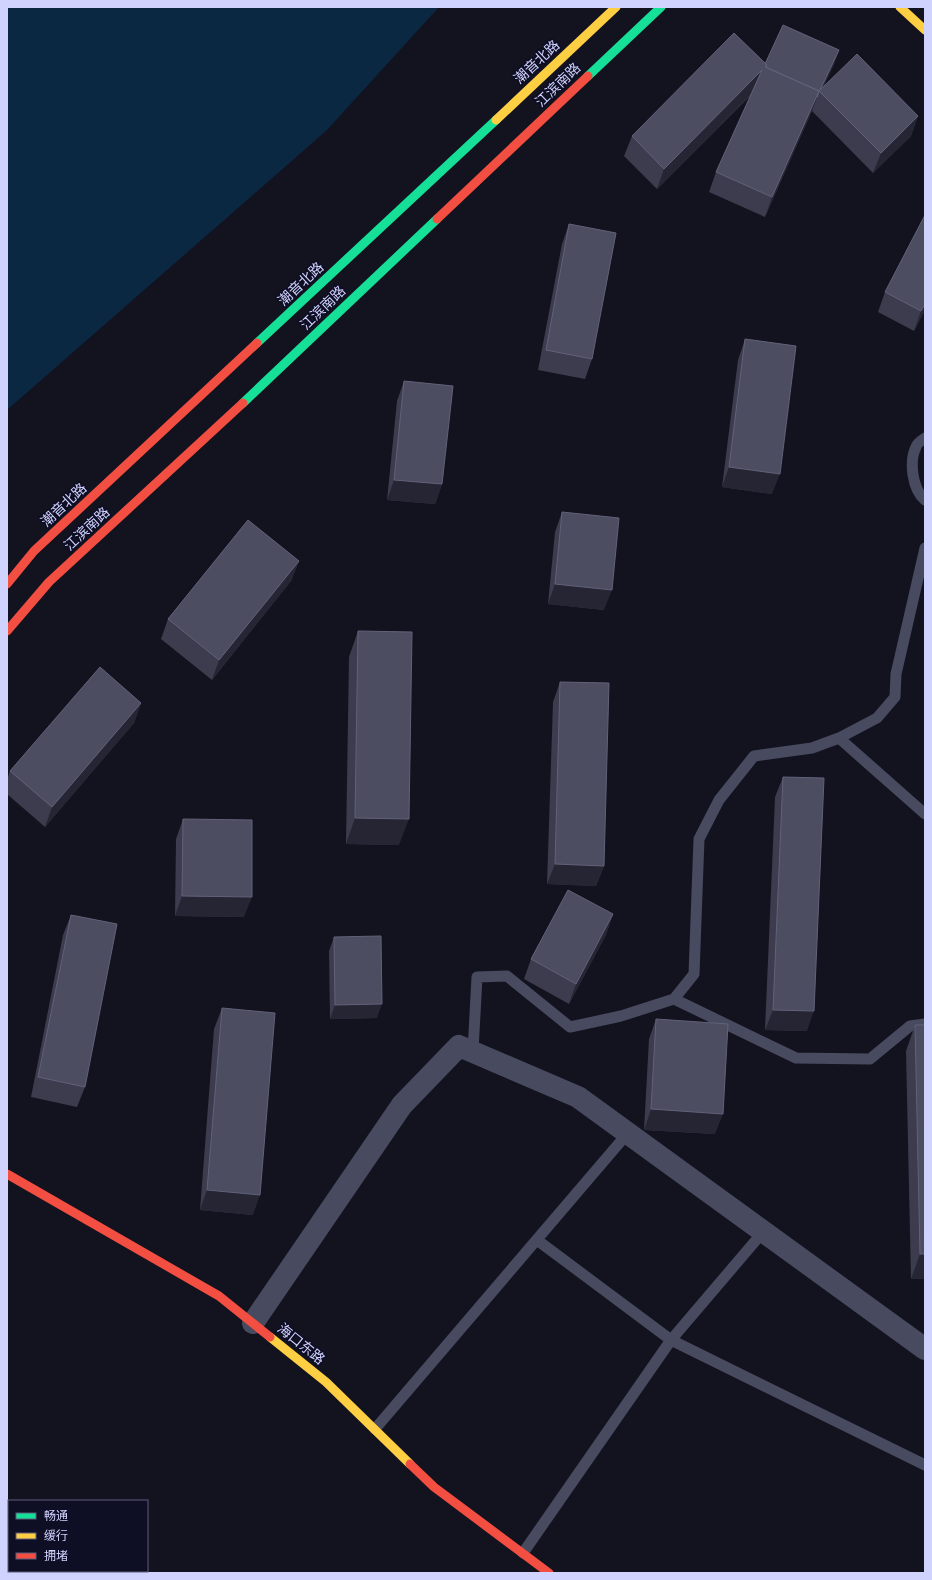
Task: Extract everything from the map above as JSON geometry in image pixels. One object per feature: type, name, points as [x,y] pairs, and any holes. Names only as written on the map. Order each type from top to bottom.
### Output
[{"type":"main road","name":"潮音北路","points":[[7,584],[40,546],[616,7]]},
{"type":"main road","name":"江滨南路","points":[[7,631],[49,582],[228,418],[661,7]]},
{"type":"main road","points":[[900,7],[925,30]]},
{"type":"main road","name":"海口东路","points":[[7,1174],[219,1296],[326,1382],[434,1487],[549,1573]]},
{"type":"street","points":[[253,1323],[402,1105],[459,1046],[578,1097],[925,1348]]},
{"type":"lane","points":[[925,438],[916,446],[912,467],[917,487],[925,500]]},
{"type":"lane","points":[[473,1051],[477,977],[507,976],[570,1027],[621,1016],[674,999],[694,974],[699,839],[719,800],[754,756],[812,748],[839,738],[877,718],[895,697],[896,674],[925,548]]},
{"type":"lane","points":[[839,738],[925,814]]},
{"type":"lane","points":[[674,999],[796,1058],[870,1059],[910,1026],[925,1024]]},
{"type":"lane","points":[[374,1429],[628,1134]]},
{"type":"lane","points":[[523,1553],[671,1340],[763,1232]]},
{"type":"lane","points":[[537,1240],[671,1340],[925,1465]]},
{"type":"water","points":[[7,7],[439,7],[327,130],[7,410]]},
{"type":"building","points":[[783,25],[839,50],[819,91],[766,67],[767,65],[765,64]]},
{"type":"building","points":[[734,33],[767,65],[765,67],[819,91],[772,197],[716,172],[762,70],[664,169],[632,136]]},
{"type":"building","points":[[857,54],[918,116],[881,153],[819,91]]},
{"type":"building","points":[[925,215],[925,304],[921,311],[885,292]]},
{"type":"building","points":[[569,224],[616,233],[592,359],[546,350]]},
{"type":"building","points":[[745,339],[796,346],[780,474],[729,467]]},
{"type":"building","points":[[404,381],[453,386],[442,484],[394,480]]},
{"type":"building","points":[[562,512],[619,518],[612,590],[555,584]]},
{"type":"building","points":[[248,520],[299,561],[219,660],[168,619]]},
{"type":"building","points":[[358,631],[412,632],[409,819],[355,818]]},
{"type":"building","points":[[100,667],[141,703],[52,807],[10,771]]},
{"type":"building","points":[[560,682],[609,683],[604,866],[555,864]]},
{"type":"building","points":[[783,777],[824,778],[814,1011],[773,1010]]},
{"type":"building","points":[[183,819],[252,820],[252,897],[182,896]]},
{"type":"building","points":[[568,890],[613,914],[576,984],[531,959]]},
{"type":"building","points":[[71,915],[117,924],[85,1087],[38,1077]]},
{"type":"building","points":[[381,936],[382,1004],[335,1005],[334,937]]},
{"type":"building","points":[[222,1008],[275,1013],[260,1195],[207,1190]]},
{"type":"building","points":[[656,1019],[728,1024],[723,1114],[651,1109]]},
{"type":"building","points":[[915,1025],[925,1025],[925,1254],[920,1254]]},
{"type":"traffic: fast","points":[[588,76],[661,7]]},
{"type":"traffic: fast","points":[[257,343],[496,120]]},
{"type":"traffic: fast","points":[[243,403],[437,219]]},
{"type":"traffic: slow","points":[[496,120],[616,7]]},
{"type":"traffic: slow","points":[[900,7],[925,30]]},
{"type":"traffic: slow","points":[[270,1337],[326,1382],[410,1464]]},
{"type":"traffic: jam","points":[[437,219],[588,76]]},
{"type":"traffic: jam","points":[[7,584],[34,551],[257,343]]},
{"type":"traffic: jam","points":[[7,631],[49,582],[243,403]]},
{"type":"traffic: jam","points":[[7,1174],[219,1296],[270,1337]]},
{"type":"traffic: jam","points":[[410,1464],[434,1487],[549,1573]]}]
